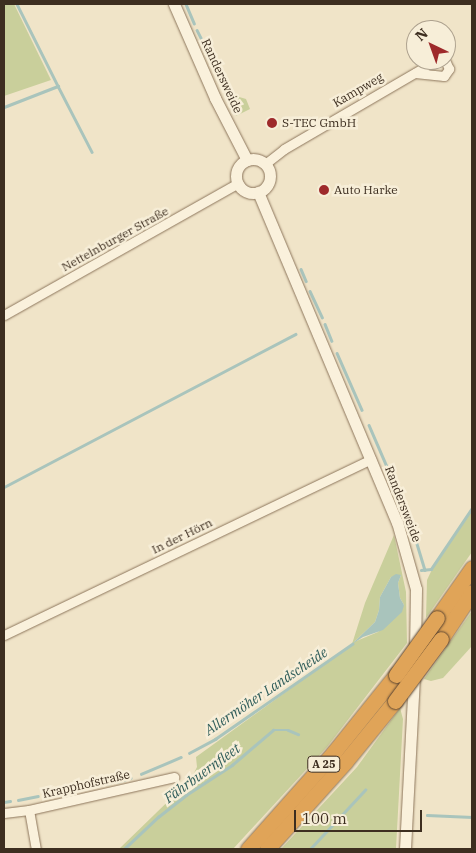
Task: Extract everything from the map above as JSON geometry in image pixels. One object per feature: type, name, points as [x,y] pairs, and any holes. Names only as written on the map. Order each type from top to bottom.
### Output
[{"type":"highway","name":"A 25","points":[[248,849],[334,752],[396,675],[472,568]]},
{"type":"highway","name":"A 25","points":[[267,849],[345,762],[396,701],[472,592]]},
{"type":"street","name":"Randersweide","points":[[174,4],[219,106],[247,160]]},
{"type":"street","name":"Kampweg","points":[[265,164],[284,149],[419,70]]},
{"type":"street","points":[[414,73],[444,76],[448,70]]},
{"type":"street","points":[[247,160],[258,160],[265,164],[269,170],[269,181],[262,190],[258,192],[246,191],[238,183],[237,172],[242,163],[247,160]]},
{"type":"street","name":"Nettelnburger Straße","points":[[4,315],[238,183]]},
{"type":"street","name":"Randersweide","points":[[258,192],[371,459],[404,542],[412,571],[417,604],[405,849]]},
{"type":"street","name":"In der Hörn","points":[[4,635],[371,459]]},
{"type":"street","name":"Krapphofstraße","points":[[4,813],[29,810],[174,777]]},
{"type":"street","points":[[29,810],[36,849]]},
{"type":"green space","points":[[4,4],[14,4],[51,80],[4,96]]},
{"type":"green space","points":[[229,94],[246,99],[250,109],[236,116]]},
{"type":"green space","points":[[472,509],[472,552],[426,618],[427,580],[435,563]]},
{"type":"green space","points":[[394,535],[406,592],[407,643],[327,747],[233,849],[119,849],[191,779],[197,767],[196,757],[352,644],[365,603]],"holes":[[[401,575],[398,583],[400,598],[404,605],[378,632],[354,642],[375,622],[379,610],[380,597],[391,577]]]},
{"type":"green space","points":[[472,611],[472,646],[443,678],[431,681],[424,679]]},
{"type":"green space","points":[[400,708],[403,719],[396,849],[281,849],[357,767]]},
{"type":"water","points":[[396,574],[401,575],[398,583],[400,598],[404,605],[402,612],[383,630],[363,637],[352,644],[375,622],[379,610],[380,597],[391,577]]},
{"type":"waterway","points":[[17,4],[58,86]]},
{"type":"waterway","points":[[186,4],[194,23]]},
{"type":"waterway","points":[[197,30],[202,40]]},
{"type":"waterway","points":[[4,107],[58,86],[92,152]]},
{"type":"waterway","points":[[301,269],[306,281]]},
{"type":"waterway","points":[[310,291],[322,317]]},
{"type":"waterway","points":[[325,324],[332,341]]},
{"type":"waterway","points":[[4,487],[295,334]]},
{"type":"waterway","points":[[337,353],[362,410]]},
{"type":"waterway","points":[[369,425],[404,506]]},
{"type":"waterway","points":[[421,570],[431,569],[472,508]]},
{"type":"waterway","points":[[411,524],[425,570]]},
{"type":"waterway","name":"Allermöher Landscheide","points":[[189,753],[215,739],[352,644]]},
{"type":"waterway","name":"Fährbuernfleet","points":[[124,849],[158,817],[186,795],[232,765],[273,730],[288,730],[298,734]]},
{"type":"waterway","name":"Allermöher Landscheide","points":[[141,774],[181,757]]},
{"type":"waterway","name":"Allermöher Landscheide","points":[[116,782],[130,778]]},
{"type":"waterway","name":"Allermöher Landscheide","points":[[96,785],[110,783]]},
{"type":"waterway","name":"Allermöher Landscheide","points":[[80,787],[87,787]]},
{"type":"waterway","name":"Allermöher Landscheide","points":[[62,791],[73,789]]},
{"type":"waterway","points":[[310,849],[365,790]]},
{"type":"waterway","name":"Allermöher Landscheide","points":[[46,795],[55,793]]},
{"type":"waterway","name":"Allermöher Landscheide","points":[[18,800],[38,796]]},
{"type":"waterway","name":"Allermöher Landscheide","points":[[4,802],[10,801]]},
{"type":"waterway","points":[[427,815],[472,817]]},
{"type":"place","name":"S-TEC GmbH","points":[[272,123]]},
{"type":"place","name":"Auto Harke","points":[[324,190]]}]
